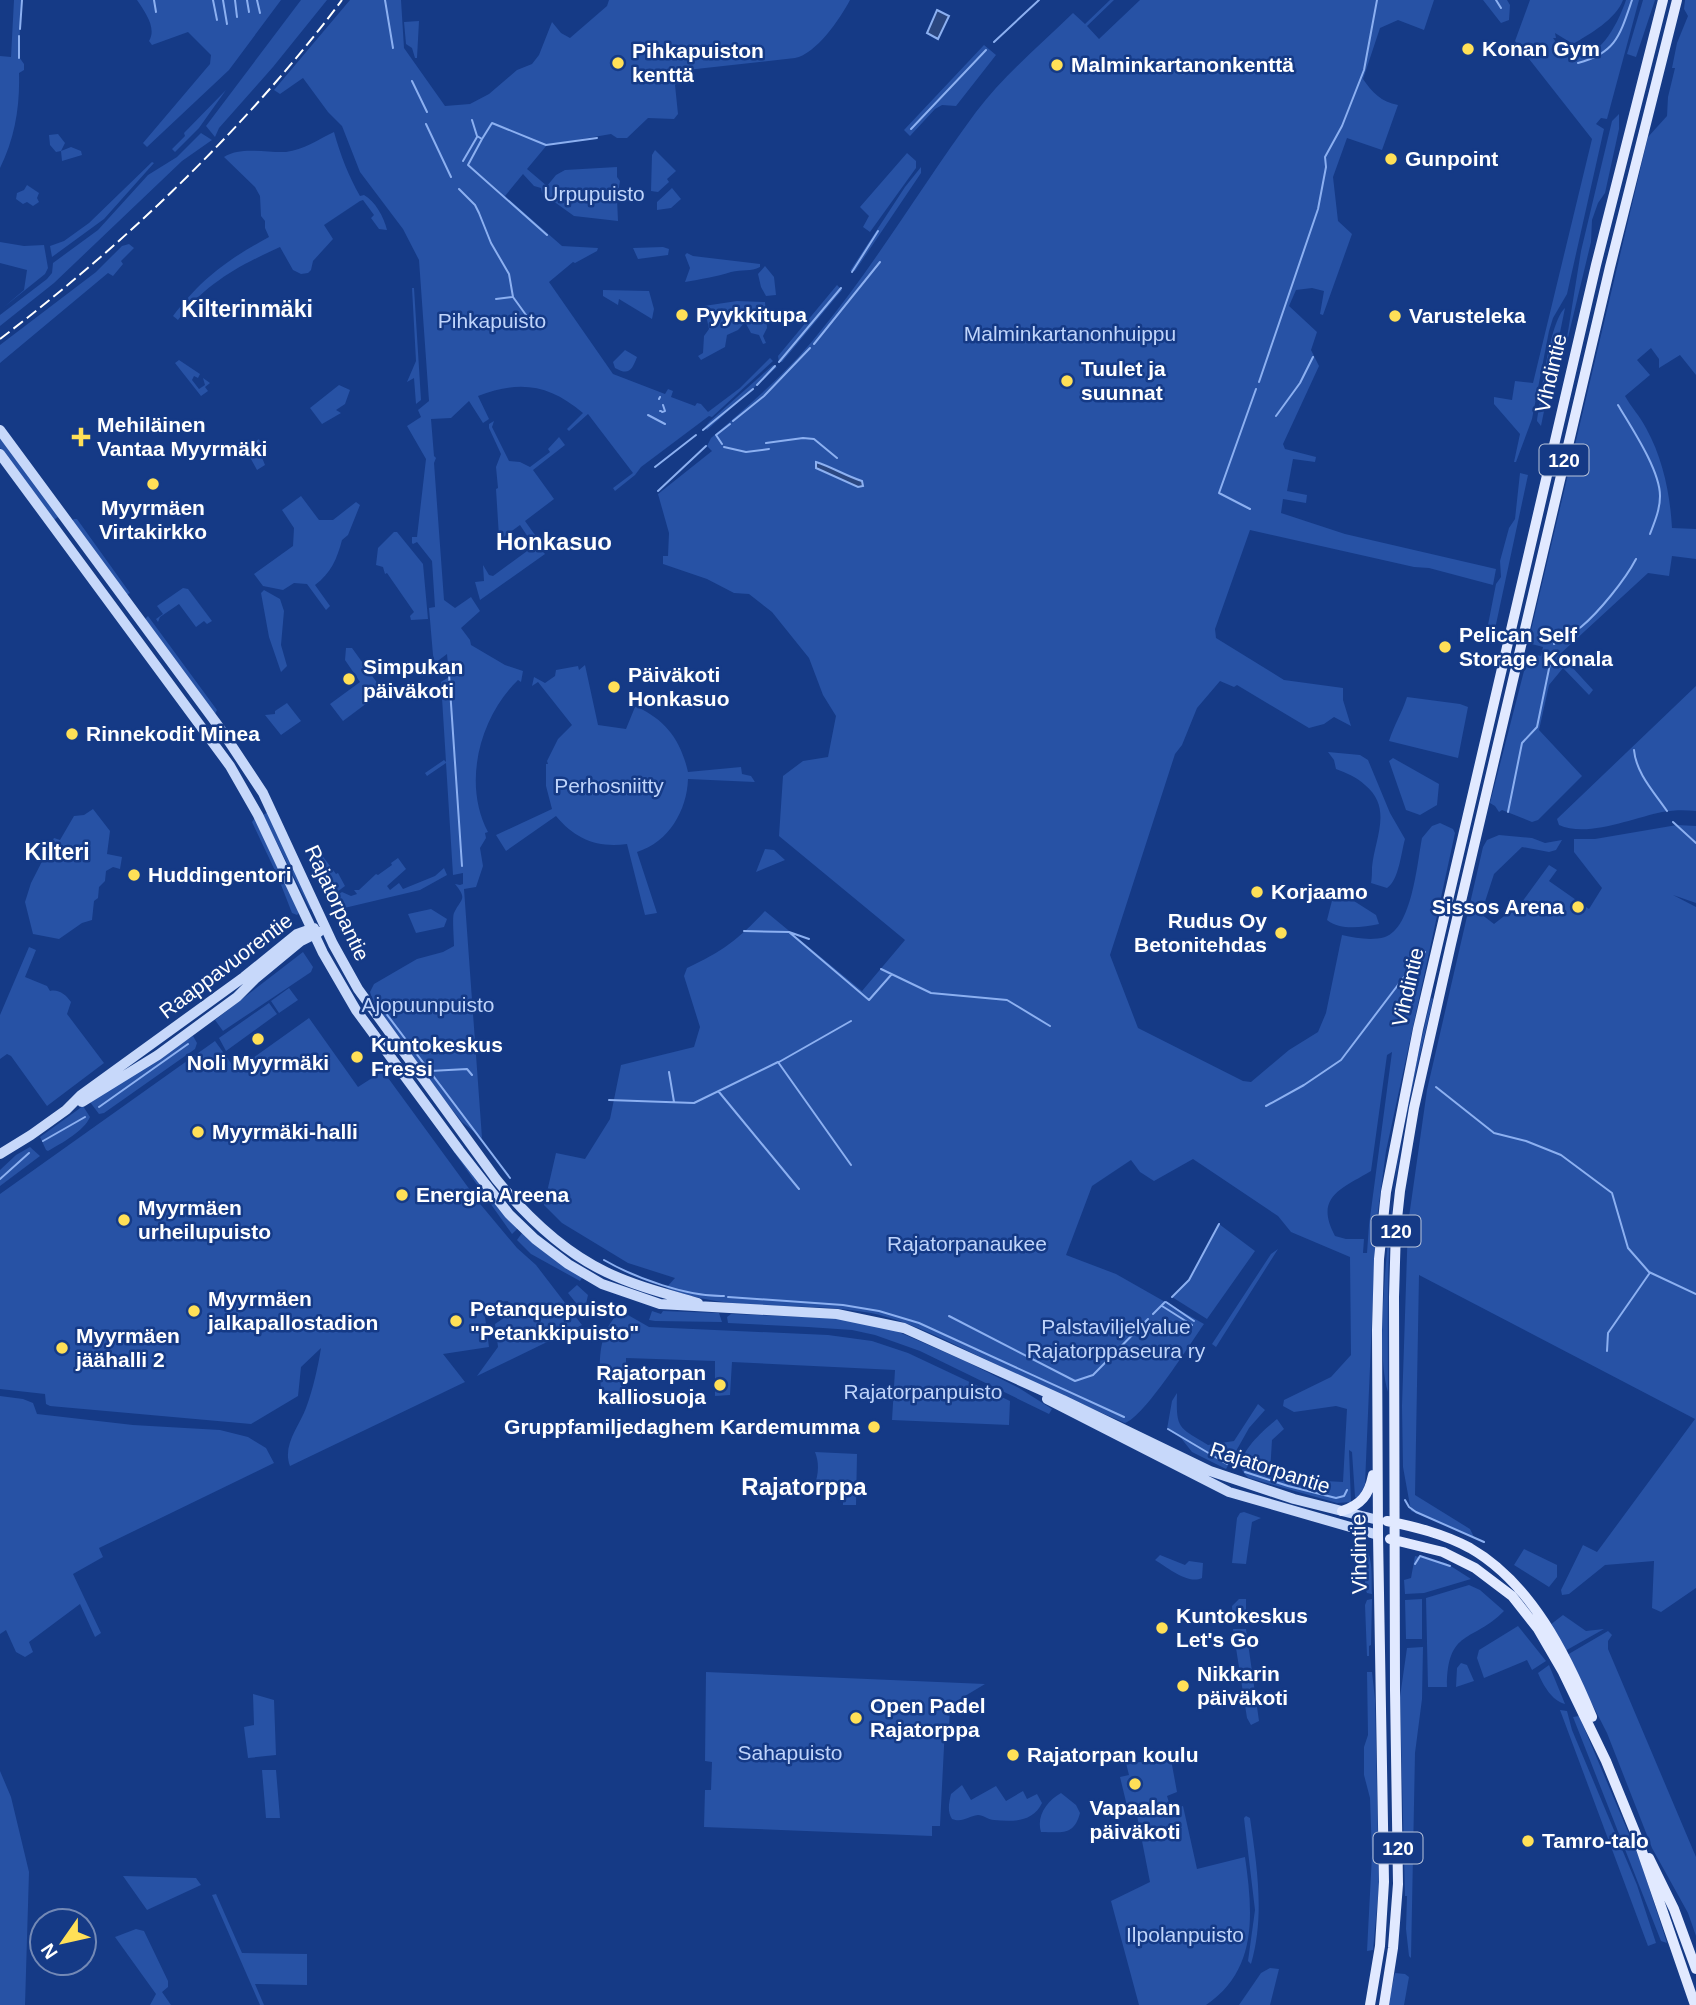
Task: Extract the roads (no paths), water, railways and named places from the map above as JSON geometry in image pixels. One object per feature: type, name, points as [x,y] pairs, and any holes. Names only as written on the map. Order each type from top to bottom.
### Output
[{"type":"main road","name":"Vihdintie","points":[[1370,2005],[1380,1946],[1384,1873],[1377,1455],[1379,1259],[1386,1192],[1401,1106],[1596,265],[1663,0]]},
{"type":"main road","name":"Vihdintie","points":[[1384,2005],[1393,1948],[1398,1884],[1394,1523],[1395,1256],[1406,1152],[1433,1021],[1609,267],[1677,0]]},
{"type":"main road","name":"Rajatorpantie","points":[[0,430],[222,731],[263,793],[349,975],[496,1179],[531,1219],[564,1247],[606,1272],[711,1308]]},
{"type":"main road","name":"Rajatorpantie","points":[[0,454],[230,766],[258,814],[338,981],[379,1042],[471,1166],[523,1228],[568,1264],[602,1284],[660,1304],[837,1314],[888,1324],[941,1344],[1210,1471],[1294,1499],[1424,1530],[1470,1548],[1494,1565],[1520,1590],[1545,1625],[1570,1668],[1597,1730],[1606,1760]]},
{"type":"main road","name":"Raappavuorentie","points":[[0,1162],[88,1090],[252,971],[297,934],[326,928]]},
{"type":"main road","name":"Raappavuorentie","points":[[0,1154],[31,1135]]},
{"type":"main road","name":"Rajatorpantie","points":[[1023,1384],[1062,1408],[1229,1492],[1431,1549],[1458,1559],[1493,1580],[1512,1596],[1538,1629],[1563,1672],[1606,1760],[1637,1837],[1695,2005]]},
{"type":"main road","points":[[1342,1511],[1358,1505],[1365,1497],[1377,1455]]},
{"type":"main road","name":"Rajatorpantie","points":[[1637,1837],[1674,1909],[1696,1969]]},
{"type":"waterway","points":[[20,29],[22,0]]},
{"type":"waterway","points":[[154,0],[156,12]]},
{"type":"waterway","points":[[213,0],[217,20]]},
{"type":"waterway","points":[[223,0],[227,24]]},
{"type":"waterway","points":[[235,0],[237,17]]},
{"type":"waterway","points":[[247,0],[249,12]]},
{"type":"waterway","points":[[257,0],[260,13]]},
{"type":"waterway","points":[[385,0],[393,48]]},
{"type":"waterway","points":[[994,42],[1039,0]]},
{"type":"waterway","points":[[1259,382],[1318,209],[1326,167],[1325,157],[1342,126],[1364,70],[1377,0]]},
{"type":"waterway","points":[[1496,0],[1501,8]]},
{"type":"waterway","points":[[1578,63],[1609,48],[1620,33],[1632,0]]},
{"type":"waterway","points":[[19,36],[19,58]]},
{"type":"waterway","points":[[911,129],[986,50]]},
{"type":"waterway","points":[[412,81],[427,112]]},
{"type":"waterway","points":[[472,120],[477,136],[482,139],[468,165],[547,235]]},
{"type":"waterway","points":[[482,139],[492,123],[546,145],[597,138]]},
{"type":"waterway","points":[[426,124],[451,177]]},
{"type":"waterway","points":[[463,161],[477,137]]},
{"type":"waterway","points":[[459,189],[475,205],[491,243],[509,274],[513,297],[526,315],[526,322]]},
{"type":"waterway","points":[[852,272],[878,231]]},
{"type":"waterway","points":[[814,344],[880,262]]},
{"type":"waterway","points":[[779,362],[841,288]]},
{"type":"waterway","points":[[496,299],[512,297]]},
{"type":"waterway","points":[[733,421],[764,396],[810,348]]},
{"type":"waterway","points":[[1276,416],[1300,383],[1313,357]]},
{"type":"waterway","points":[[757,385],[775,366]]},
{"type":"waterway","points":[[703,430],[753,389]]},
{"type":"waterway","points":[[1250,509],[1219,493],[1256,389]]},
{"type":"waterway","points":[[662,412],[665,411],[663,405]]},
{"type":"waterway","points":[[1618,405],[1644,449],[1659,486],[1659,506],[1650,534]]},
{"type":"waterway","points":[[648,415],[665,424]]},
{"type":"waterway","points":[[722,444],[716,435],[730,424]]},
{"type":"waterway","points":[[655,467],[696,435]]},
{"type":"waterway","points":[[766,443],[814,439],[837,458]]},
{"type":"waterway","points":[[658,491],[706,446]]},
{"type":"waterway","points":[[724,447],[746,452],[769,449]]},
{"type":"waterway","points":[[1554,644],[1581,627],[1596,613],[1619,586],[1636,559]]},
{"type":"waterway","points":[[1508,812],[1522,743],[1537,727],[1551,659]]},
{"type":"waterway","points":[[449,674],[462,866]]},
{"type":"waterway","points":[[1634,750],[1642,774],[1667,811]]},
{"type":"waterway","points":[[1673,822],[1696,843]]},
{"type":"waterway","points":[[744,931],[789,932],[809,939]]},
{"type":"waterway","points":[[789,932],[869,1000],[891,975]]},
{"type":"waterway","points":[[1413,966],[1425,952]]},
{"type":"waterway","points":[[881,969],[931,993],[1007,1000],[1050,1026]]},
{"type":"waterway","points":[[1266,1106],[1341,1060],[1404,977]]},
{"type":"waterway","points":[[382,1008],[510,1178]]},
{"type":"waterway","points":[[779,1062],[851,1021]]},
{"type":"waterway","points":[[99,1107],[188,1044]]},
{"type":"waterway","points":[[609,1100],[694,1103],[778,1062],[851,1165]]},
{"type":"waterway","points":[[430,1071],[467,1069],[472,1075]]},
{"type":"waterway","points":[[669,1072],[674,1102]]},
{"type":"waterway","points":[[1436,1087],[1494,1133],[1526,1141],[1561,1155],[1612,1193],[1628,1248],[1649,1272],[1696,1294]]},
{"type":"waterway","points":[[719,1092],[799,1189]]},
{"type":"waterway","points":[[43,1141],[85,1117]]},
{"type":"waterway","points":[[0,1179],[29,1153]]},
{"type":"waterway","points":[[1172,1297],[1189,1280],[1219,1224]]},
{"type":"waterway","points":[[604,1260],[662,1285],[694,1293],[724,1296]]},
{"type":"waterway","points":[[1607,1351],[1608,1333],[1649,1274]]},
{"type":"waterway","points":[[728,1297],[843,1305],[879,1311],[919,1323],[1124,1417]]},
{"type":"waterway","points":[[1153,1314],[1165,1302]]},
{"type":"waterway","points":[[1166,1302],[1194,1321]]},
{"type":"waterway","points":[[1162,1306],[1192,1325]]},
{"type":"waterway","points":[[949,1316],[1075,1381],[1093,1375],[1148,1319]]},
{"type":"waterway","points":[[1168,1429],[1227,1464]]},
{"type":"waterway","points":[[1245,1472],[1336,1498],[1344,1496],[1347,1490]]},
{"type":"waterway","points":[[1405,1500],[1416,1512],[1484,1542]]},
{"type":"waterway","points":[[1415,1564],[1420,1556],[1450,1566]]},
{"type":"railway","points":[[0,339],[94,263],[183,181],[266,93],[342,0]]},
{"type":"place","name":"Konan Gym","points":[[1468,49]]},
{"type":"place","name":"Pihkapuiston kenttä","points":[[618,63]]},
{"type":"place","name":"Malminkartanonkenttä","points":[[1057,65]]},
{"type":"place","name":"Gunpoint","points":[[1391,159]]},
{"type":"place","name":"Pyykkitupa","points":[[682,315]]},
{"type":"place","name":"Varusteleka","points":[[1395,316]]},
{"type":"place","name":"Tuulet ja suunnat","points":[[1067,381]]},
{"type":"place","name":"Mehiläinen Vantaa Myyrmäki","points":[[81,437]]},
{"type":"place","name":"Myyrmäen Virtakirkko","points":[[153,484]]},
{"type":"place","name":"Pelican Self Storage Konala","points":[[1445,647]]},
{"type":"place","name":"Simpukan päiväkoti","points":[[349,679]]},
{"type":"place","name":"Päiväkoti Honkasuo","points":[[614,687]]},
{"type":"place","name":"Rinnekodit Minea","points":[[72,734]]},
{"type":"place","name":"Huddingentori","points":[[134,875]]},
{"type":"place","name":"Korjaamo","points":[[1257,892]]},
{"type":"place","name":"Sissos Arena","points":[[1578,907]]},
{"type":"place","name":"Rudus Oy Betonitehdas","points":[[1281,933]]},
{"type":"place","name":"Noli Myyrmäki","points":[[258,1039]]},
{"type":"place","name":"Kuntokeskus Fressi","points":[[357,1057]]},
{"type":"place","name":"Myyrmäki-halli","points":[[198,1132]]},
{"type":"place","name":"Energia Areena","points":[[402,1195]]},
{"type":"place","name":"Myyrmäen urheilupuisto","points":[[124,1220]]},
{"type":"place","name":"Myyrmäen jalkapallostadion","points":[[194,1311]]},
{"type":"place","name":"Petanquepuisto \"Petankkipuisto\"","points":[[456,1321]]},
{"type":"place","name":"Myyrmäen jäähalli 2","points":[[62,1348]]},
{"type":"place","name":"Rajatorpan kalliosuoja","points":[[720,1385]]},
{"type":"place","name":"Gruppfamiljedaghem Kardemumma","points":[[874,1427]]},
{"type":"place","name":"Kuntokeskus Let's Go","points":[[1162,1628]]},
{"type":"place","name":"Nikkarin päiväkoti","points":[[1183,1686]]},
{"type":"place","name":"Open Padel Rajatorppa","points":[[856,1718]]},
{"type":"place","name":"Rajatorpan koulu","points":[[1013,1755]]},
{"type":"place","name":"Vapaalan päiväkoti","points":[[1135,1784]]},
{"type":"place","name":"Tamro-talo","points":[[1528,1841]]},
{"type":"district","name":"Kilterinmäki","points":[[247,309]]},
{"type":"district","name":"Honkasuo","points":[[554,542]]},
{"type":"district","name":"Kilteri","points":[[57,852]]},
{"type":"district","name":"Rajatorppa","points":[[804,1487]]},
{"type":"park label","name":"Urpupuisto","points":[[594,194]]},
{"type":"park label","name":"Pihkapuisto","points":[[492,321]]},
{"type":"park label","name":"Malminkartanonhuippu","points":[[1070,334]]},
{"type":"park label","name":"Perhosniitty","points":[[609,786]]},
{"type":"park label","name":"Ajopuunpuisto","points":[[428,1005]]},
{"type":"park label","name":"Rajatorpanaukee","points":[[967,1244]]},
{"type":"park label","name":"Palstaviljelyalue Rajatorppaseura ry","points":[[1116,1339]]},
{"type":"park label","name":"Rajatorpanpuisto","points":[[923,1392]]},
{"type":"park label","name":"Sahapuisto","points":[[790,1753]]},
{"type":"park label","name":"Ilpolanpuisto","points":[[1185,1935]]}]
